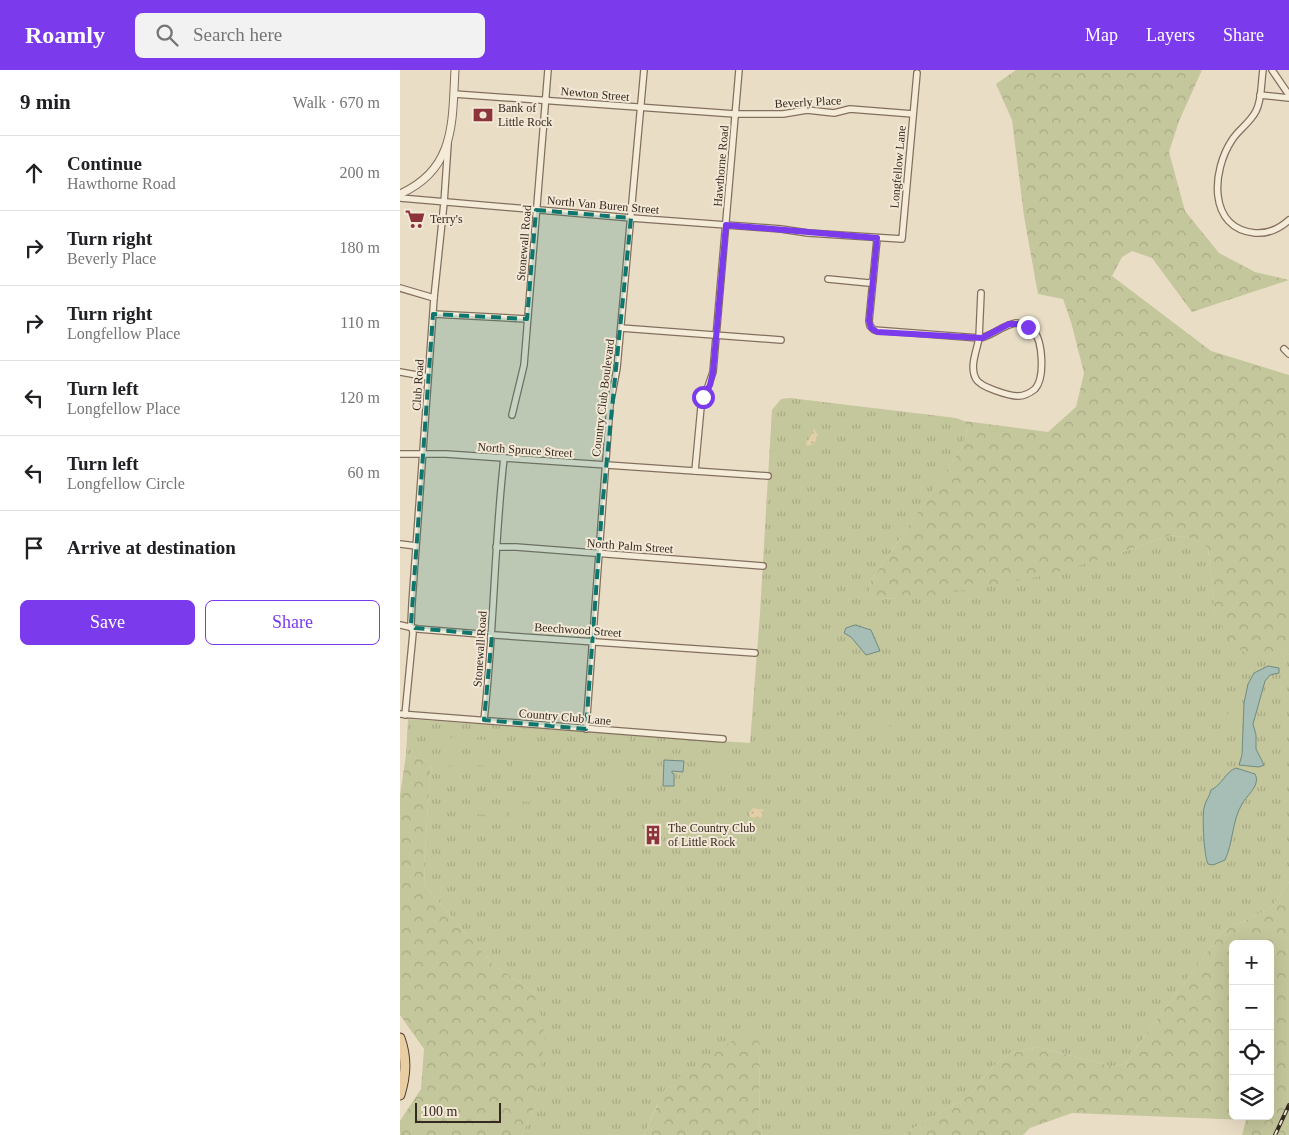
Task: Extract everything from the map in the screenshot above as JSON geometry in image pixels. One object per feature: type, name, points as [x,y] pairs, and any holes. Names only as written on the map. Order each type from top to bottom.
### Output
[{"type":"main road","points":[[400,1038],[406,1067],[404,1084],[400,1095]]},
{"type":"street","points":[[400,194],[429,175],[443,156],[448,144],[455,70]]},
{"type":"street","name":"Stonewall Road","points":[[512,415],[523,367],[548,70]]},
{"type":"street","name":"Country Club Boulevard","points":[[586,729],[610,405],[617,368],[644,70]]},
{"type":"street","name":"Hawthorne Road","points":[[696,471],[701,407],[712,377],[739,70]]},
{"type":"street","points":[[1263,70],[1257,110],[1249,122],[1233,138],[1224,156],[1217,181],[1218,198],[1228,219],[1247,232],[1270,232],[1278,229],[1289,220]]},
{"type":"street","points":[[1272,70],[1289,97]]},
{"type":"street","name":"Longfellow Lane","points":[[877,238],[902,239],[917,73]]},
{"type":"street","name":"Newton Street","points":[[454,94],[735,114]]},
{"type":"street","points":[[1260,95],[1289,97]]},
{"type":"street","name":"Beverly Place","points":[[735,114],[783,114],[807,110],[828,113],[850,109],[913,114]]},
{"type":"street","name":"Club Road","points":[[412,627],[412,603],[428,377],[448,144]]},
{"type":"street","name":"North Van Buren Street","points":[[400,198],[726,225]]},
{"type":"street","points":[[726,225],[877,238],[870,326],[874,330],[978,338],[985,337],[1003,326],[1016,323],[1023,324],[1033,330],[1039,342],[1041,366],[1040,378],[1035,389],[1025,395],[1014,396],[978,383],[974,371],[974,356],[978,338],[981,293]]},
{"type":"street","points":[[828,279],[869,283],[873,281]]},
{"type":"street","points":[[400,288],[434,298]]},
{"type":"street","points":[[433,314],[527,319]]},
{"type":"street","points":[[621,328],[781,340]]},
{"type":"street","points":[[400,372],[428,377]]},
{"type":"street","name":"North Spruce Street","points":[[400,454],[418,455],[423,453],[768,476]]},
{"type":"street","name":"Stonewall Road","points":[[484,720],[492,635],[496,547],[504,458]]},
{"type":"street","points":[[400,544],[416,546]]},
{"type":"street","name":"North Palm Street","points":[[496,547],[763,566]]},
{"type":"street","name":"Beechwood Street","points":[[400,625],[492,635],[755,653]]},
{"type":"street","name":"Country Club Lane","points":[[412,627],[413,633],[403,714],[723,739]]},
{"type":"highlighted area","points":[[536,210],[631,218],[602,509],[586,729],[484,720],[492,635],[415,628],[411,624],[433,314],[527,319]]},
{"type":"green space","points":[[1016,70],[1202,70],[1179,121],[1169,152],[1185,211],[1219,253],[1255,272],[1289,280],[1192,312],[1152,258],[1132,251],[1122,257],[1112,276],[1211,351],[1289,375],[1289,654],[1282,657],[1250,656],[1231,644],[1215,614],[1208,548],[1193,539],[1171,535],[1048,575],[920,598],[878,599],[869,593],[871,581],[961,449],[968,430],[964,421],[1048,432],[1076,407],[1084,373],[1063,299],[1038,294],[1024,216],[1012,120],[996,84]]},
{"type":"green space","name":"The Country Club of Little Rock","points":[[790,398],[956,418],[964,421],[968,430],[961,449],[871,581],[869,593],[878,599],[891,599],[1120,553],[1171,535],[1193,539],[1208,548],[1215,614],[1282,657],[1289,654],[1289,882],[1271,908],[1223,931],[1138,1045],[1127,1063],[1114,1067],[1038,1047],[1009,1054],[993,1066],[970,1095],[902,1135],[763,1135],[759,1124],[760,1045],[657,1105],[644,1135],[522,1135],[536,1104],[537,995],[492,963],[425,886],[424,866],[431,762],[406,755],[408,719],[750,743],[772,410],[781,399]]},
{"type":"green space","points":[[1049,676],[1051,680],[1049,683],[1037,684],[1038,677]]},
{"type":"green space","points":[[1232,710],[1242,716],[1239,733],[1235,737],[1230,734],[1226,724],[1227,715]]},
{"type":"green space","points":[[840,714],[847,718],[848,723],[837,727],[834,723],[835,718]]},
{"type":"green space","points":[[957,721],[962,723],[964,728],[962,733],[957,735],[952,733],[950,728],[952,723]]},
{"type":"green space","points":[[876,723],[889,723],[890,728],[888,731],[872,732],[871,726]]},
{"type":"green space","points":[[442,737],[463,738],[462,748],[442,746]]},
{"type":"green space","points":[[609,737],[630,738],[629,748],[608,747]]},
{"type":"green space","points":[[474,739],[495,741],[494,750],[473,749]]},
{"type":"green space","points":[[513,743],[534,745],[533,754],[513,753]]},
{"type":"green space","points":[[608,753],[628,754],[627,764],[607,763]]},
{"type":"green space","points":[[720,753],[727,755],[736,771],[729,773],[715,769],[715,762]]},
{"type":"green space","points":[[406,755],[431,762],[424,866],[425,886],[492,963],[537,995],[545,1038],[536,1104],[522,1135],[400,1135],[400,1121],[421,1089],[424,1049],[400,1015],[400,795]]},
{"type":"green space","points":[[439,755],[459,756],[459,766],[438,765]]},
{"type":"green space","points":[[473,755],[494,756],[493,766],[472,765]]},
{"type":"green space","points":[[512,759],[533,760],[532,770],[512,769]]},
{"type":"green space","points":[[919,762],[923,762],[927,768],[923,774],[919,774],[915,770],[915,766]]},
{"type":"green space","points":[[607,768],[627,770],[626,780],[606,778]]},
{"type":"green space","points":[[471,791],[491,793],[491,802],[470,801]]},
{"type":"green space","points":[[510,791],[531,792],[530,802],[510,800]]},
{"type":"green space","points":[[470,804],[490,806],[490,815],[469,814]]},
{"type":"green space","points":[[509,807],[530,808],[529,818],[509,816]]},
{"type":"green space","points":[[1289,882],[1289,1135],[1242,1135],[1246,1120],[1274,1120],[1274,940],[1229,940],[1229,1119],[1072,1113],[1030,1128],[1023,1135],[902,1135],[970,1095],[993,1066],[1009,1054],[1038,1047],[1114,1067],[1127,1063],[1138,1045],[1223,931],[1271,908]]},
{"type":"green space","points":[[751,1033],[757,1036],[760,1045],[759,1124],[763,1135],[644,1135],[666,1086],[732,1041]]},
{"type":"sand","points":[[814,429],[818,435],[814,444],[807,446],[806,442]]},
{"type":"sand","points":[[753,808],[764,810],[761,818],[750,817],[749,813]]},
{"type":"water","points":[[855,625],[871,630],[880,651],[866,655],[851,637],[844,633],[846,628]]},
{"type":"water","points":[[1268,666],[1279,668],[1279,673],[1270,675],[1265,681],[1253,724],[1256,735],[1256,749],[1264,765],[1259,767],[1239,765],[1242,755],[1244,703],[1248,684],[1254,673]]},
{"type":"water","points":[[664,760],[684,761],[683,772],[672,771],[674,774],[674,786],[663,786]]},
{"type":"water","points":[[1236,768],[1255,774],[1255,786],[1239,811],[1225,860],[1213,865],[1208,864],[1205,853],[1203,820],[1205,805],[1211,790],[1229,772]]},
{"type":"railway","points":[[1275,1135],[1289,1105]]},
{"type":"place","name":"Bank of Little Rock","points":[[483,115]]},
{"type":"place","name":"Terry's","points":[[415,219]]},
{"type":"place","name":"The Country Club of Little Rock","points":[[653,835]]},
{"type":"route","points":[[703,397],[710,385],[713,372],[726,225],[877,238],[869,321],[871,328],[877,332],[982,338],[1009,324],[1016,323],[1028,327]]}]
